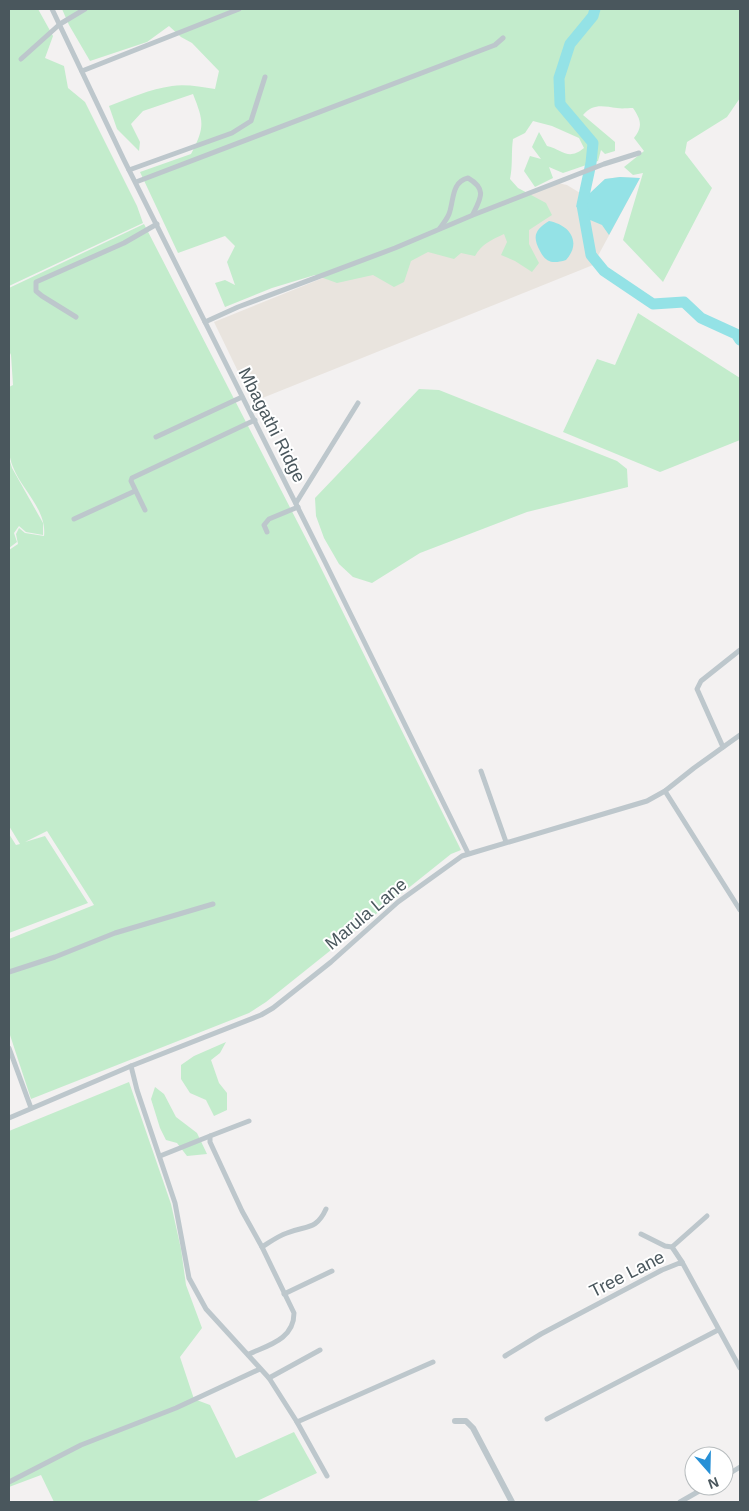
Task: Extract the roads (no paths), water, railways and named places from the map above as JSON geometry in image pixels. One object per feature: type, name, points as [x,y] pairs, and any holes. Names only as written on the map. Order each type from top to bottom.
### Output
[{"type":"street","name":"Mbagathi Ridge","points":[[52,9],[129,170],[255,420],[269,453],[297,505],[468,853]]},
{"type":"street","points":[[21,59],[60,24],[85,9]]},
{"type":"street","points":[[82,70],[239,9]]},
{"type":"street","points":[[136,182],[491,47],[499,43],[503,38]]},
{"type":"street","points":[[129,170],[223,137],[244,127],[251,121],[265,77]]},
{"type":"street","points":[[205,322],[238,307],[396,248],[440,228],[578,174],[638,153]]},
{"type":"street","points":[[440,228],[449,214],[458,184],[468,178],[477,184],[481,191],[480,200],[473,215]]},
{"type":"street","points":[[76,317],[36,291],[36,282],[124,243],[157,224]]},
{"type":"street","points":[[156,437],[242,397]]},
{"type":"street","points":[[267,532],[264,525],[270,519],[297,505],[358,403]]},
{"type":"street","points":[[145,510],[131,483],[132,478],[255,420]]},
{"type":"street","points":[[74,519],[135,491]]},
{"type":"street","points":[[723,747],[697,689],[701,681],[740,650]]},
{"type":"street","name":"Marula Lane","points":[[9,1118],[131,1066],[267,1012],[332,962],[398,902],[462,856],[647,801],[664,791],[740,735]]},
{"type":"street","points":[[481,771],[506,842]]},
{"type":"street","points":[[664,791],[740,910]]},
{"type":"street","points":[[9,972],[55,957],[115,933],[212,904]]},
{"type":"street","points":[[9,1048],[31,1108]]},
{"type":"street","points":[[131,1066],[137,1090],[175,1202],[189,1278],[206,1309],[269,1378],[297,1422],[326,1476]]},
{"type":"street","points":[[160,1156],[249,1121]]},
{"type":"street","points":[[210,1136],[210,1142],[242,1211],[294,1313],[294,1324],[290,1331],[272,1344],[249,1354]]},
{"type":"street","points":[[262,1247],[285,1233],[311,1226],[321,1219],[326,1209]]},
{"type":"street","points":[[672,1247],[707,1216]]},
{"type":"street","points":[[641,1234],[665,1246],[672,1247],[682,1262]]},
{"type":"street","name":"Tree Lane","points":[[505,1356],[541,1334],[662,1270],[682,1262],[740,1368]]},
{"type":"street","points":[[284,1294],[332,1271]]},
{"type":"street","points":[[547,1419],[718,1330]]},
{"type":"street","points":[[269,1378],[320,1350]]},
{"type":"street","points":[[297,1422],[433,1362]]},
{"type":"street","points":[[9,1482],[82,1445],[176,1408],[260,1369]]},
{"type":"street","points":[[455,1421],[466,1421],[473,1428],[512,1502]]},
{"type":"water","points":[[620,177],[640,178],[609,235],[602,225],[583,217],[576,206],[605,179]]},
{"type":"water","points":[[549,221],[563,226],[571,235],[573,247],[566,260],[550,262],[542,255],[538,246],[536,234]]},
{"type":"waterway","points":[[595,9],[593,16],[570,44],[559,78],[560,104],[593,143],[591,163],[582,205],[591,255],[604,271],[653,304],[684,302],[701,318],[736,334],[740,340]]}]
